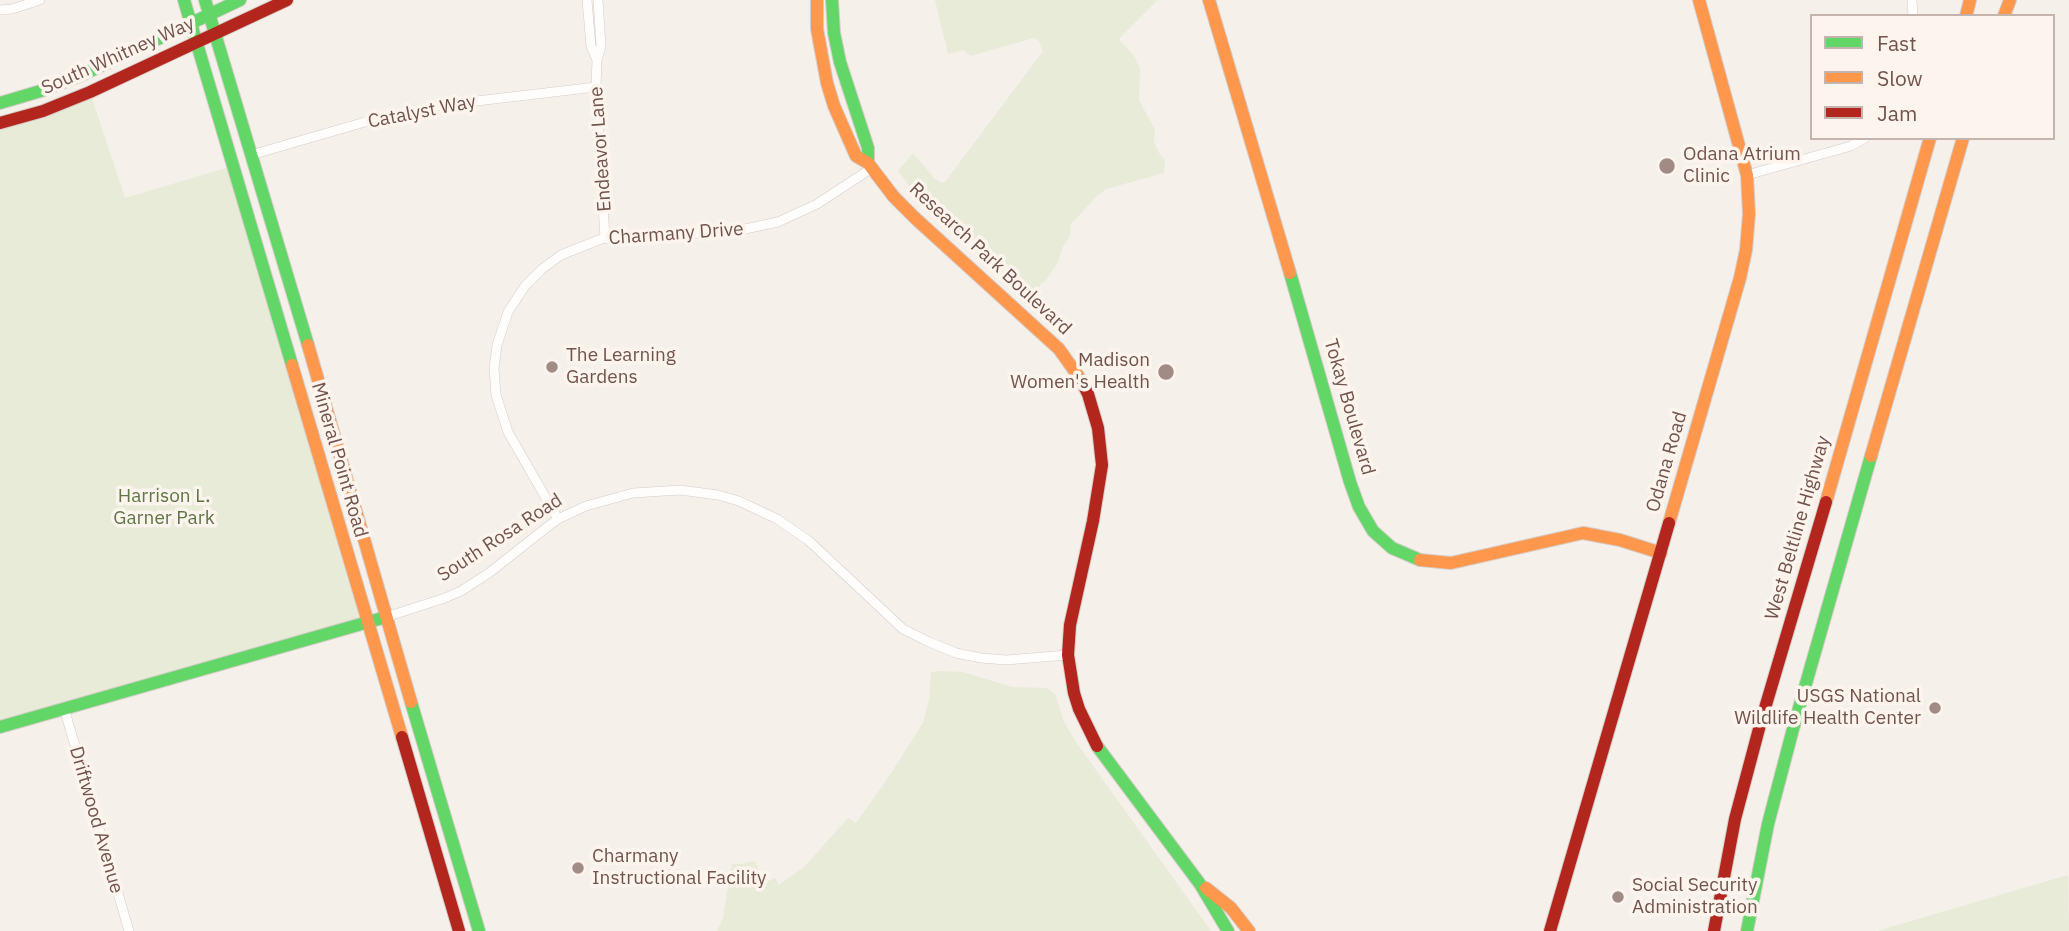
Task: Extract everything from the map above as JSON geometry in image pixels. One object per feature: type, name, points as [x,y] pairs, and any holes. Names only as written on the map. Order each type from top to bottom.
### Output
[{"type":"main road","name":"Mineral Point Road","points":[[184,0],[458,931]]},
{"type":"main road","name":"Mineral Point Road","points":[[205,0],[479,931]]},
{"type":"main road","name":"South Whitney Way","points":[[0,103],[84,74],[240,0]]},
{"type":"main road","name":"South Whitney Way","points":[[0,123],[43,111],[287,0]]},
{"type":"main road","name":"Research Park Boulevard","points":[[817,0],[820,52],[830,94],[856,156],[870,165],[894,197],[915,218],[1059,349],[1080,377],[1088,394],[1098,428],[1102,465],[1093,521],[1071,615],[1068,656],[1074,694],[1093,740],[1200,884],[1228,931]]},
{"type":"main road","name":"Research Park Boulevard","points":[[832,0],[839,62],[868,148],[870,165]]},
{"type":"main road","name":"Tokay Boulevard","points":[[1209,0],[1350,482],[1359,507],[1373,531],[1392,548],[1420,560],[1451,563],[1583,533],[1620,540],[1661,553]]},
{"type":"main road","name":"Odana Road","points":[[1550,931],[1661,553],[1746,250],[1749,214],[1747,175],[1699,0]]},
{"type":"main road","name":"West Beltline Highway","points":[[1714,931],[1735,820],[1760,725],[1929,140]]},
{"type":"main road","points":[[1747,931],[1768,824],[1793,729],[1962,140]]},
{"type":"main road","name":"South Rosa Road","points":[[0,726],[386,617]]},
{"type":"main road","name":"Research Park Boulevard","points":[[1200,884],[1231,908],[1249,931]]},
{"type":"street","points":[[0,10],[40,0]]},
{"type":"street","name":"Endeavor Lane","points":[[587,0],[591,46],[597,60]]},
{"type":"street","name":"Endeavor Lane","points":[[598,0],[601,46],[597,60],[596,87],[606,238]]},
{"type":"street","name":"Catalyst Way","points":[[251,155],[422,108],[596,87]]},
{"type":"street","points":[[1747,175],[1850,147],[1862,140]]},
{"type":"street","name":"Charmany Drive","points":[[558,519],[503,420],[498,408],[494,380],[495,354],[508,312],[535,276],[561,255],[586,243],[606,238],[731,232],[765,226],[807,210],[870,165]]},
{"type":"street","name":"South Rosa Road","points":[[386,617],[461,591],[489,573],[558,519],[599,502],[633,493],[680,490],[718,495],[757,509],[792,528],[825,555],[903,629],[927,641],[956,653],[981,658],[1006,660],[1068,656]]},
{"type":"street","name":"Driftwood Avenue","points":[[64,708],[129,931]]},
{"type":"green space","points":[[935,0],[1158,0],[1119,39],[1134,56],[1140,69],[1139,100],[1155,130],[1154,142],[1165,160],[1164,173],[1106,189],[1097,196],[1070,225],[1070,236],[1062,248],[1058,262],[1046,280],[1031,294],[999,266],[979,254],[979,241],[976,238],[969,242],[963,241],[945,226],[927,209],[898,171],[913,153],[934,178],[941,183],[945,182],[1043,51],[1039,41],[1034,38],[970,56],[964,50],[948,54]]},
{"type":"green space","name":"Harrison L. Garner Park","points":[[90,92],[125,198],[233,166],[367,623],[0,727],[0,123]]},
{"type":"green space","points":[[931,672],[963,672],[1012,687],[1047,688],[1055,694],[1064,722],[1078,745],[1211,931],[717,931],[723,918],[732,864],[755,861],[764,883],[775,878],[779,885],[805,866],[848,818],[856,823],[923,723],[929,699]]},
{"type":"green space","points":[[2068,875],[2069,931],[1877,931]]},
{"type":"traffic: fast","points":[[184,0],[292,365]]},
{"type":"traffic: fast","points":[[205,0],[308,345]]},
{"type":"traffic: fast","points":[[0,103],[84,74],[240,0]]},
{"type":"traffic: fast","points":[[832,0],[834,33],[840,62],[868,148],[868,163]]},
{"type":"traffic: fast","points":[[1290,273],[1359,507],[1373,531],[1392,548],[1420,560]]},
{"type":"traffic: fast","points":[[1747,931],[1768,824],[1871,456]]},
{"type":"traffic: fast","points":[[0,727],[386,617]]},
{"type":"traffic: fast","points":[[411,702],[479,931]]},
{"type":"traffic: fast","points":[[1097,746],[1200,884],[1228,931]]},
{"type":"traffic: slow","points":[[817,0],[817,29],[827,83],[856,156],[868,163],[894,197],[915,218],[1059,349],[1081,380]]},
{"type":"traffic: slow","points":[[1209,0],[1290,273]]},
{"type":"traffic: slow","points":[[1669,523],[1740,278],[1749,214],[1747,175],[1699,0]]},
{"type":"traffic: slow","points":[[1966,14],[1970,0]]},
{"type":"traffic: slow","points":[[2005,14],[2010,0]]},
{"type":"traffic: slow","points":[[1826,502],[1929,140]]},
{"type":"traffic: slow","points":[[1871,456],[1962,140]]},
{"type":"traffic: slow","points":[[308,345],[411,702]]},
{"type":"traffic: slow","points":[[292,365],[402,737]]},
{"type":"traffic: slow","points":[[1420,560],[1451,563],[1583,533],[1620,540],[1661,553]]},
{"type":"traffic: slow","points":[[1206,888],[1231,908],[1249,931]]},
{"type":"traffic: jam","points":[[0,123],[43,111],[90,92],[287,0]]},
{"type":"traffic: jam","points":[[1081,380],[1098,428],[1102,465],[1093,521],[1070,625],[1068,655],[1079,709],[1097,746]]},
{"type":"traffic: jam","points":[[1714,931],[1735,819],[1826,502]]},
{"type":"traffic: jam","points":[[1550,931],[1669,523]]},
{"type":"traffic: jam","points":[[402,737],[459,931]]},
{"type":"place","name":"Odana Atrium Clinic","points":[[1667,166]]},
{"type":"place","name":"The Learning Gardens","points":[[552,367]]},
{"type":"place","name":"Madison Women's Health","points":[[1166,372]]},
{"type":"place","name":"USGS National Wildlife Health Center","points":[[1935,708]]},
{"type":"place","name":"Charmany Instructional Facility","points":[[578,868]]},
{"type":"place","name":"Social Security Administration","points":[[1618,897]]}]
